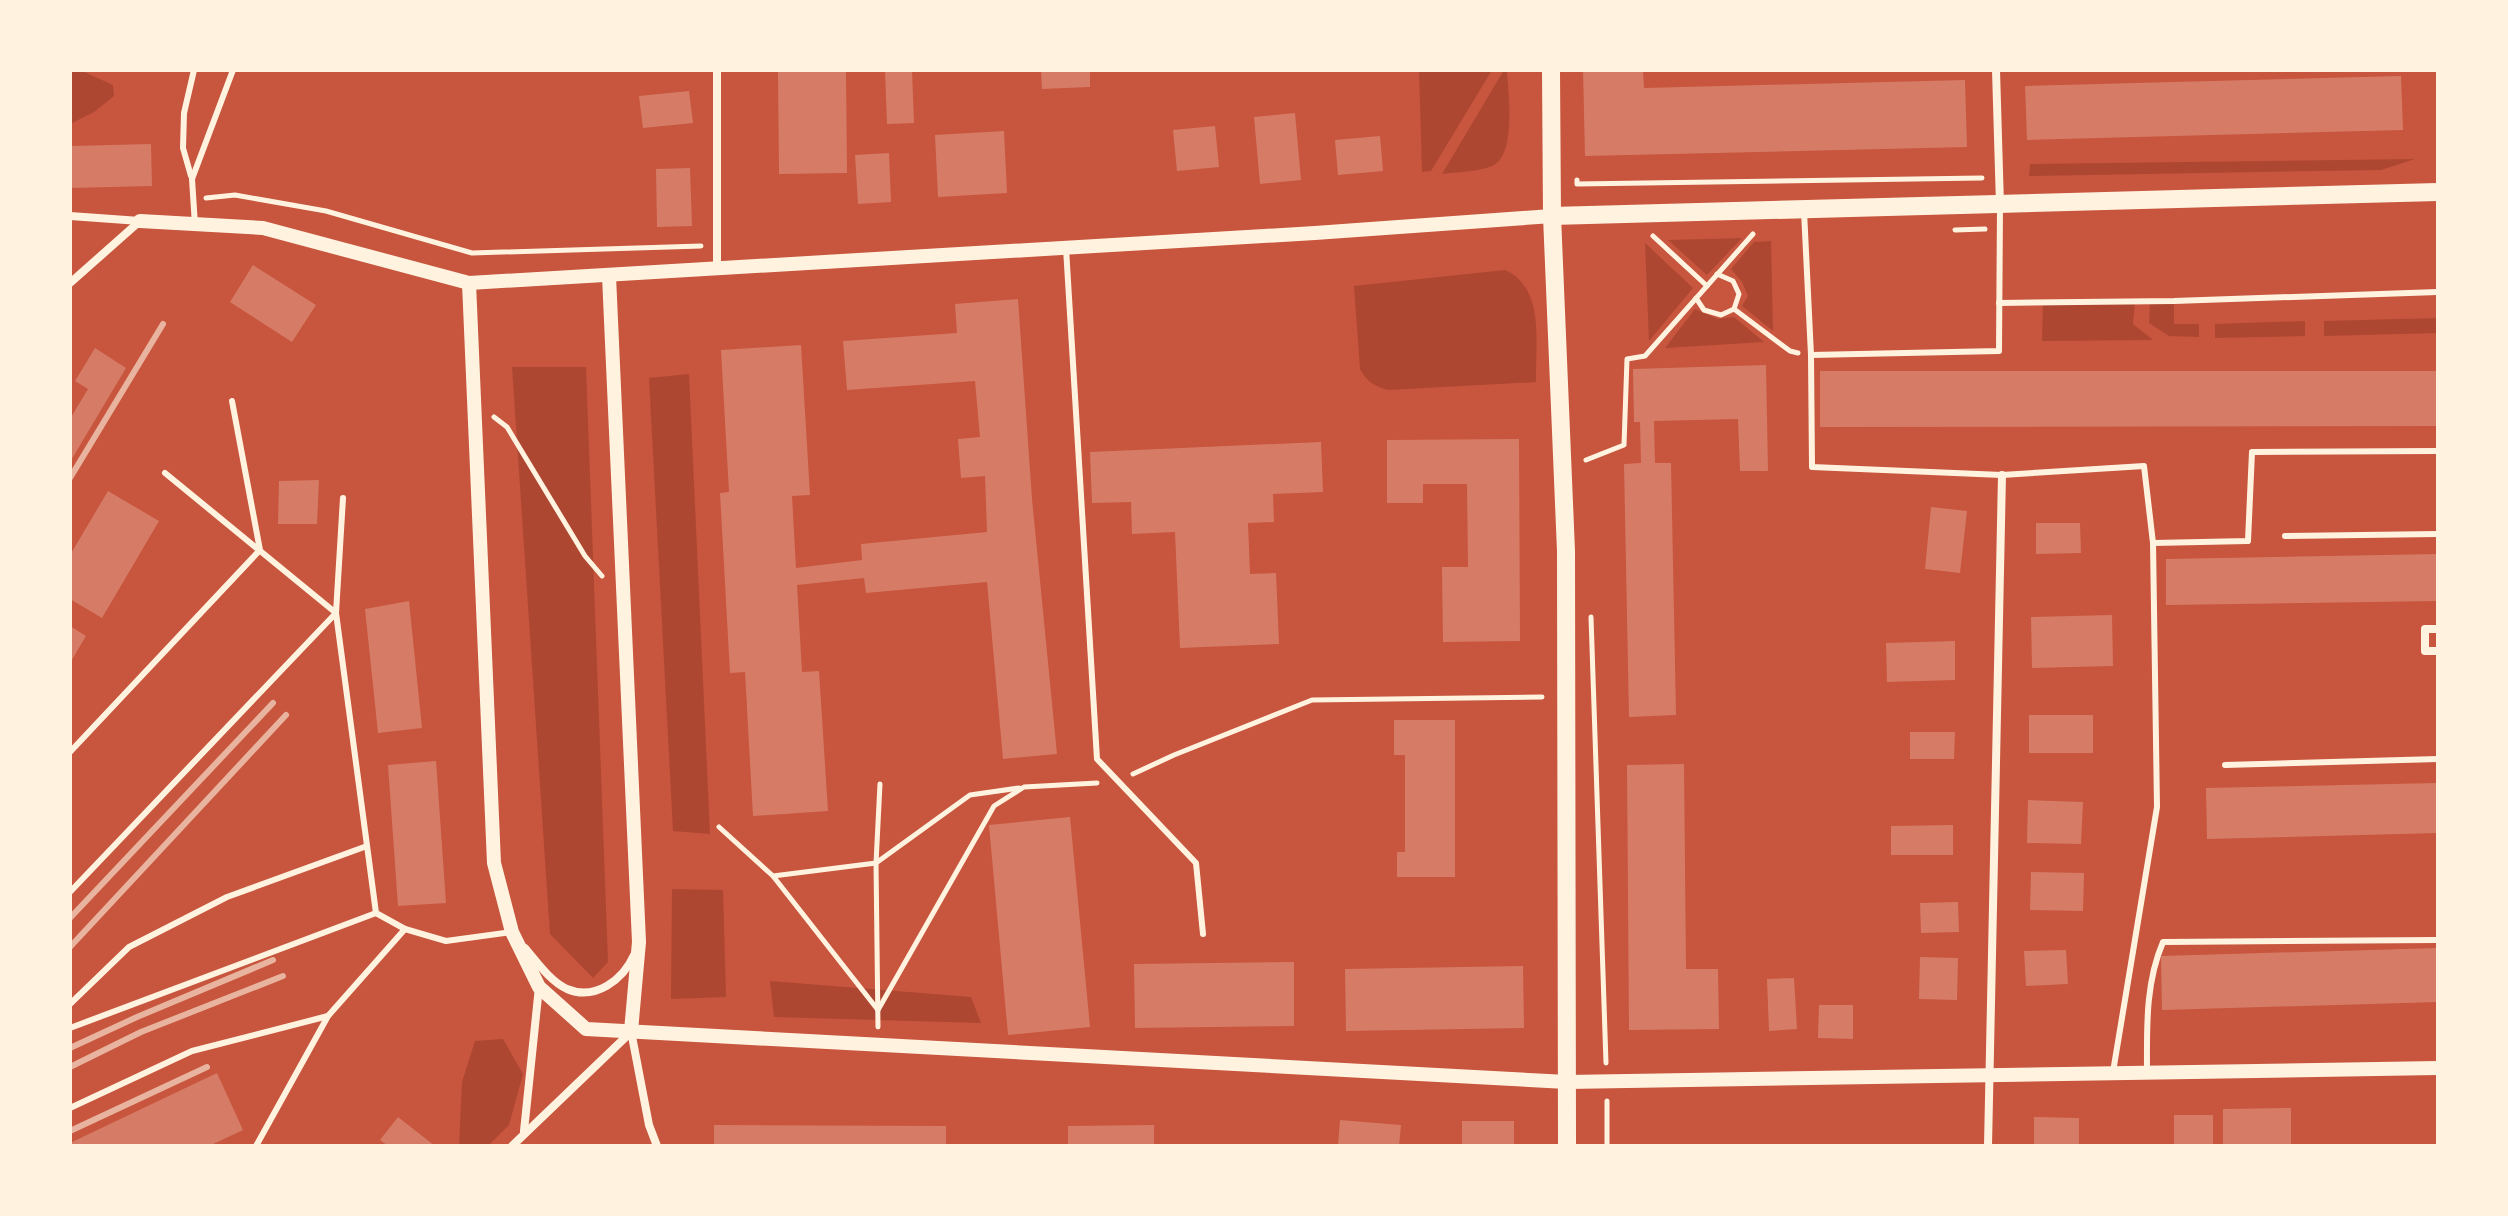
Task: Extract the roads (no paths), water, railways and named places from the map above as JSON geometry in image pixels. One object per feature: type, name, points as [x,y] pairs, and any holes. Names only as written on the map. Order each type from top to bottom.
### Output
[{"type":"main road","points":[[1551,70],[1552,216],[1566,551],[1567,1146]]},
{"type":"main road","points":[[1552,216],[2438,192]]},
{"type":"street","points":[[717,70],[717,269]]},
{"type":"street","points":[[1996,70],[2000,205]]},
{"type":"street","points":[[70,216],[263,228],[469,283],[1552,216]]},
{"type":"street","points":[[70,283],[140,221]]},
{"type":"street","points":[[609,276],[639,942],[631,1031],[649,1125],[657,1146]]},
{"type":"street","points":[[469,283],[494,863],[512,932],[539,987],[586,1029],[1567,1082],[2438,1068]]},
{"type":"street","points":[[1988,1146],[2002,475]]},
{"type":"street","points":[[2438,629],[2425,629],[2425,651],[2438,651]]},
{"type":"street","points":[[512,932],[544,972],[566,989],[587,992],[611,985],[629,967],[639,942]]},
{"type":"street","points":[[524,1132],[539,987]]},
{"type":"street","points":[[512,1146],[631,1031]]},
{"type":"lane","points":[[194,70],[184,113],[183,148],[192,179],[195,225]]},
{"type":"lane","points":[[192,179],[233,70]]},
{"type":"lane","points":[[1811,355],[1999,351],[2000,205]]},
{"type":"lane","points":[[1804,211],[1811,355],[1812,467],[2002,475],[2144,466],[2153,543],[2157,807],[2113,1072]]},
{"type":"lane","points":[[1066,248],[1097,759],[1196,863],[1203,934]]},
{"type":"lane","points":[[1999,303],[2438,292]]},
{"type":"lane","points":[[232,401],[260,550]]},
{"type":"lane","points":[[2153,543],[2248,541],[2252,452],[2438,451]]},
{"type":"lane","points":[[165,473],[336,613]]},
{"type":"lane","points":[[343,498],[336,613],[376,913]]},
{"type":"lane","points":[[2285,536],[2438,534]]},
{"type":"lane","points":[[70,752],[260,550]]},
{"type":"lane","points":[[70,892],[336,613]]},
{"type":"lane","points":[[2225,765],[2438,759]]},
{"type":"lane","points":[[70,1004],[129,947],[227,897],[367,846]]},
{"type":"lane","points":[[70,1028],[376,913],[405,929],[446,941],[512,932]]},
{"type":"lane","points":[[256,1146],[328,1016],[405,929]]},
{"type":"lane","points":[[2147,1074],[2148,1009],[2153,965],[2163,942],[2438,940]]},
{"type":"lane","points":[[70,1108],[192,1051],[328,1016]]},
{"type":"railway","points":[[70,478],[163,324]]},
{"type":"railway","points":[[70,918],[273,703]]},
{"type":"railway","points":[[70,947],[286,715]]},
{"type":"railway","points":[[70,1048],[273,960]]},
{"type":"railway","points":[[70,1067],[141,1032],[283,976]]},
{"type":"railway","points":[[70,1131],[207,1067]]}]
